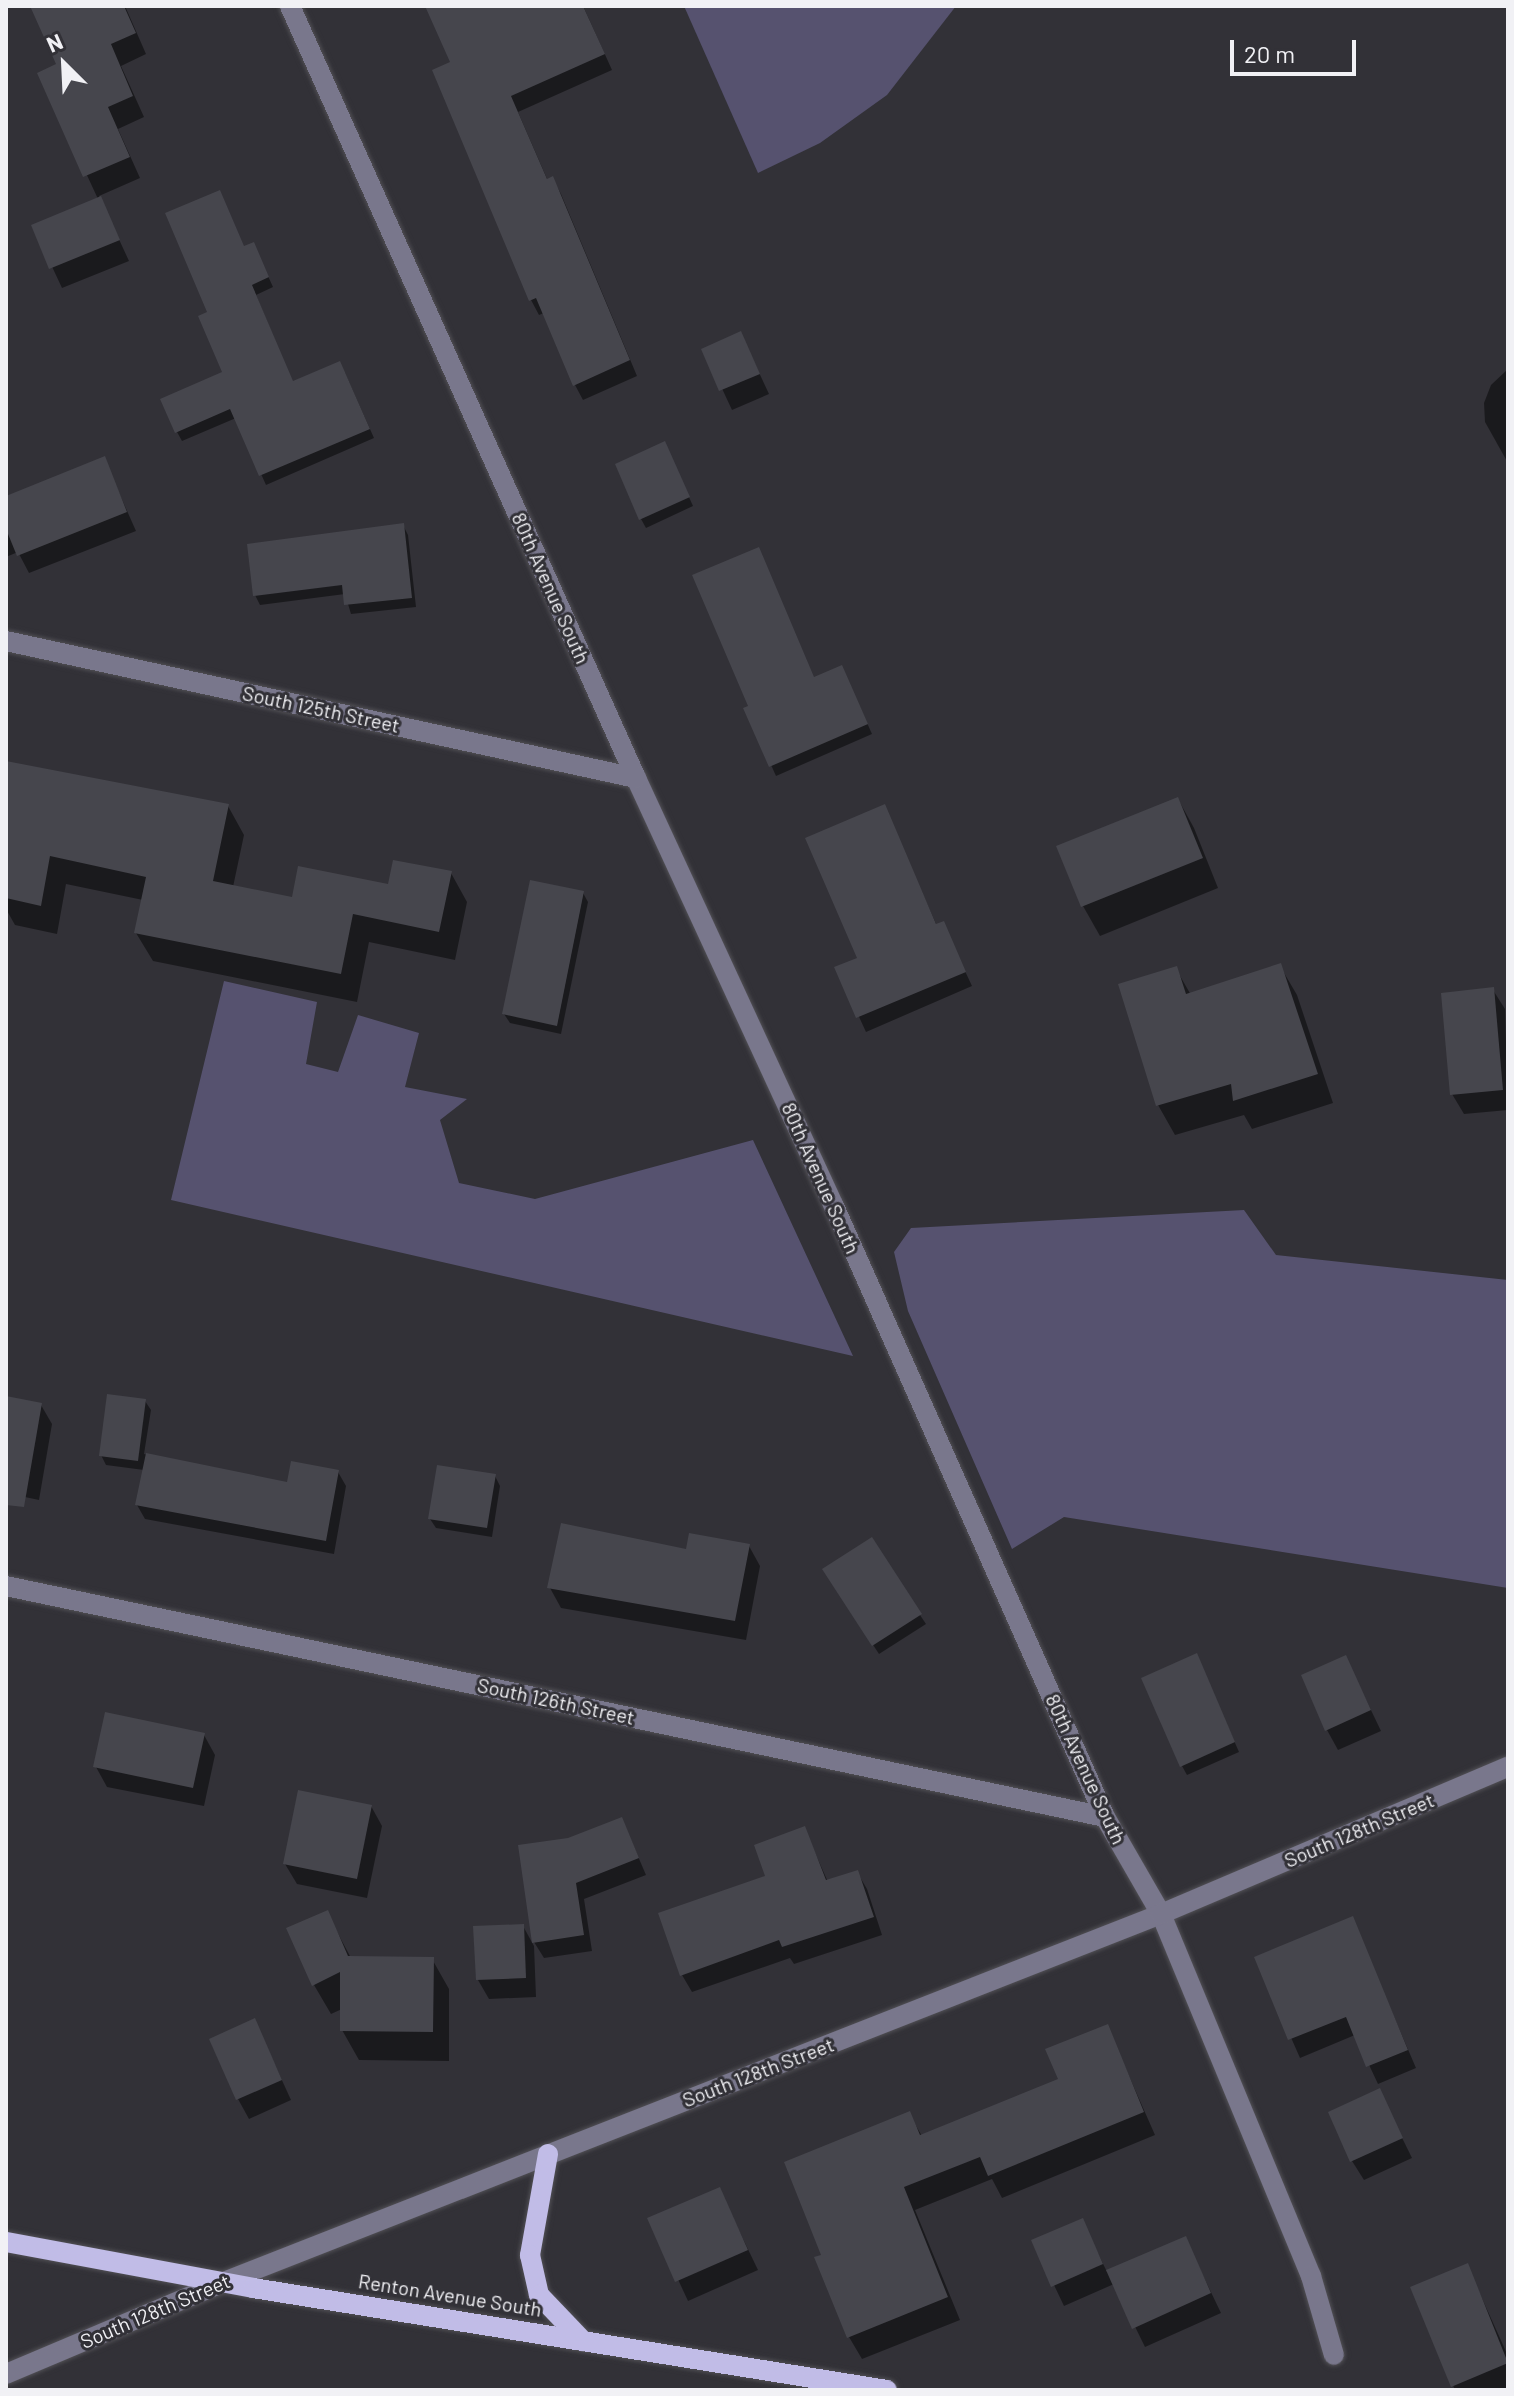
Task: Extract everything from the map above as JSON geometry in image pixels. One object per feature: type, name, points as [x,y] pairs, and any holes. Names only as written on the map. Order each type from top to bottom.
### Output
[{"type":"main road","points":[[548,2154],[530,2255],[539,2295],[583,2341]]},
{"type":"main road","name":"Renton Avenue South","points":[[6,2242],[221,2283],[887,2390]]},
{"type":"street","name":"80th Avenue South","points":[[290,6],[636,778],[787,1101],[1105,1817],[1161,1914],[1311,2276],[1334,2355]]},
{"type":"street","name":"South 125th Street","points":[[6,641],[636,778]]},
{"type":"street","name":"South 126th Street","points":[[6,1586],[1105,1817]]},
{"type":"street","name":"South 128th Street","points":[[6,2374],[221,2283],[1161,1914],[1508,1767]]},
{"type":"shaded area","points":[[684,6],[956,6],[887,95],[820,143],[758,173]]},
{"type":"shaded area","points":[[224,981],[317,1002],[306,1064],[338,1072],[358,1015],[419,1033],[405,1087],[467,1099],[440,1120],[459,1183],[535,1199],[753,1140],[853,1356],[171,1200]]},
{"type":"shaded area","points":[[1244,1210],[1276,1255],[1508,1280],[1508,1588],[1064,1517],[1012,1549],[908,1311],[894,1252],[911,1228]]},
{"type":"building","points":[[30,6],[124,6],[136,33],[111,44],[133,96],[108,107],[130,157],[83,177],[37,73],[56,64]]},
{"type":"building","points":[[425,6],[583,6],[605,54],[511,96],[547,179],[553,176],[630,360],[573,386],[536,298],[529,301],[432,70],[450,62]]},
{"type":"building","points":[[220,190],[244,246],[254,242],[269,277],[252,285],[293,381],[340,361],[370,429],[259,476],[230,409],[175,433],[160,399],[222,372],[198,316],[207,312],[165,213]]},
{"type":"building","points":[[101,196],[120,240],[49,269],[31,225]]},
{"type":"building","points":[[741,331],[760,374],[719,391],[701,349]]},
{"type":"building","points":[[665,441],[690,497],[639,520],[615,464]]},
{"type":"building","points":[[105,456],[127,512],[17,556],[6,529],[6,496]]},
{"type":"building","points":[[404,523],[412,598],[344,605],[342,585],[253,596],[247,544]]},
{"type":"building","points":[[759,547],[814,677],[842,665],[868,724],[769,767],[743,708],[748,706],[692,575]]},
{"type":"building","points":[[6,761],[229,804],[213,881],[292,897],[298,866],[388,884],[393,860],[452,871],[439,932],[353,914],[341,974],[134,933],[146,877],[50,856],[41,906],[6,898]]},
{"type":"building","points":[[1178,797],[1203,858],[1081,907],[1056,846]]},
{"type":"building","points":[[885,804],[936,924],[944,921],[966,972],[856,1018],[834,967],[857,958],[805,838]]},
{"type":"building","points":[[530,880],[584,891],[557,1026],[502,1014]]},
{"type":"building","points":[[1281,963],[1318,1074],[1233,1101],[1231,1084],[1156,1106],[1118,984],[1177,966],[1186,994]]},
{"type":"building","points":[[1494,987],[1503,1090],[1450,1095],[1441,993]]},
{"type":"building","points":[[107,1394],[146,1399],[138,1461],[99,1456]]},
{"type":"building","points":[[6,1396],[42,1403],[24,1507],[6,1505]]},
{"type":"building","points":[[146,1453],[287,1482],[291,1461],[339,1470],[326,1541],[135,1505]]},
{"type":"building","points":[[437,1465],[496,1474],[487,1528],[428,1519]]},
{"type":"building","points":[[561,1523],[686,1549],[689,1533],[750,1544],[735,1621],[547,1588]]},
{"type":"building","points":[[872,1537],[922,1614],[872,1646],[822,1569]]},
{"type":"building","points":[[1197,1653],[1235,1742],[1180,1767],[1141,1678]]},
{"type":"building","points":[[1346,1655],[1371,1710],[1325,1731],[1301,1675]]},
{"type":"building","points":[[105,1712],[205,1733],[193,1788],[93,1767]]},
{"type":"building","points":[[298,1790],[372,1805],[357,1879],[283,1864]]},
{"type":"building","points":[[622,1817],[639,1858],[576,1883],[584,1935],[532,1943],[518,1845],[568,1838]]},
{"type":"building","points":[[805,1826],[826,1880],[858,1870],[874,1917],[782,1947],[779,1940],[680,1976],[658,1913],[765,1876],[754,1845]]},
{"type":"building","points":[[328,1910],[348,1956],[434,1957],[433,2032],[340,2031],[340,1972],[312,1986],[286,1928]]},
{"type":"building","points":[[1353,1916],[1408,2050],[1366,2067],[1346,2017],[1288,2040],[1254,1957]]},
{"type":"building","points":[[524,1924],[526,1978],[476,1980],[473,1926]]},
{"type":"building","points":[[255,2018],[282,2080],[236,2100],[209,2039]]},
{"type":"building","points":[[1108,2024],[1144,2112],[988,2176],[980,2157],[904,2187],[948,2297],[847,2338],[814,2257],[821,2255],[784,2162],[910,2111],[920,2135],[1058,2079],[1045,2049]]},
{"type":"building","points":[[1380,2088],[1403,2138],[1350,2162],[1328,2112]]},
{"type":"building","points":[[720,2187],[748,2250],[675,2282],[647,2218]]},
{"type":"building","points":[[1083,2218],[1103,2264],[1051,2287],[1031,2240]]},
{"type":"building","points":[[1186,2236],[1211,2293],[1132,2329],[1106,2270]]},
{"type":"building","points":[[1468,2263],[1508,2363],[1451,2387],[1410,2287]]}]
